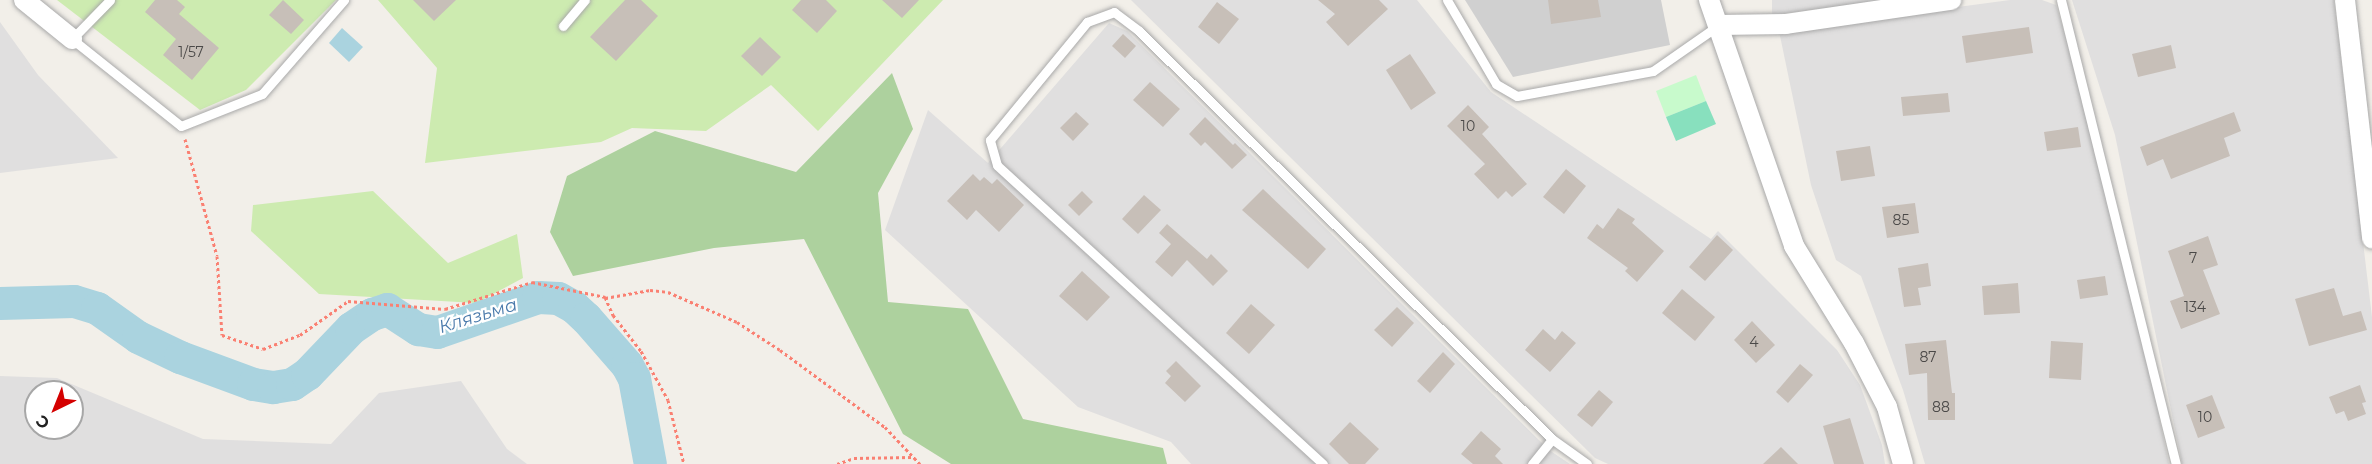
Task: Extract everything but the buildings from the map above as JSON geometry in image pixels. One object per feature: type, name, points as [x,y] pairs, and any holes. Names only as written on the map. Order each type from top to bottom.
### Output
[{"type":"street","points":[[24,0],[72,39]]},
{"type":"street","points":[[1709,0],[1747,116],[1794,246],[1854,343],[1887,407],[1903,464]]},
{"type":"street","points":[[1719,25],[1786,24],[1951,0]]},
{"type":"street","points":[[2344,0],[2372,238]]},
{"type":"lane","points":[[110,0],[72,39],[181,126],[262,94],[344,0]]},
{"type":"lane","points":[[563,26],[585,0]]},
{"type":"lane","points":[[1447,0],[1496,84],[1517,96],[1653,71],[1719,25]]},
{"type":"lane","points":[[2061,0],[2176,464]]},
{"type":"lane","points":[[1323,464],[997,165],[990,140],[1087,22],[1114,12],[1139,32],[1552,439],[1587,464]]},
{"type":"lane","points":[[1532,464],[1552,439]]},
{"type":"path","points":[[181,126],[217,256],[222,335],[263,349],[300,335],[348,301],[445,309],[532,282],[605,298],[650,290],[668,292],[688,298],[737,322],[780,350],[885,427],[920,464]]},
{"type":"path","points":[[605,298],[613,315],[641,351],[668,400],[684,464]]},
{"type":"path","points":[[837,464],[854,458],[913,457]]},
{"type":"shaded area","points":[[1131,0],[1417,0],[1491,92],[1711,239],[1718,231],[1837,350],[1860,385],[1882,445],[1885,464],[1608,464],[1595,458]]},
{"type":"shaded area","points":[[1465,0],[1661,0],[1670,45],[1513,77]]},
{"type":"shaded area","points":[[1772,0],[1888,0],[1772,15]]},
{"type":"shaded area","points":[[2010,0],[2042,0],[2056,5],[2110,184],[2169,464],[1925,464],[1903,390],[1861,276],[1836,260],[1811,185],[1779,31]]},
{"type":"shaded area","points":[[2072,0],[2334,0],[2372,317],[2372,464],[2182,464],[2115,135]]},
{"type":"shaded area","points":[[0,22],[38,75],[118,158],[0,173]]},
{"type":"shaded area","points":[[1109,23],[1127,31],[1549,450],[1570,464],[1191,464],[1171,442],[1078,407],[885,230],[928,110],[988,163]]},
{"type":"shaded area","points":[[0,376],[62,380],[24,380],[24,440],[84,440],[84,389],[203,439],[331,444],[379,393],[461,381],[507,449],[527,464],[0,464]]},
{"type":"green space","points":[[57,0],[336,0],[246,90],[200,110]]},
{"type":"green space","points":[[378,0],[943,0],[818,131],[771,85],[706,131],[632,128],[601,142],[425,163],[437,68]]},
{"type":"green space","points":[[892,73],[913,129],[878,193],[888,302],[968,309],[1023,419],[1163,448],[1167,464],[951,464],[903,434],[804,239],[714,248],[573,276],[550,232],[567,176],[655,131],[796,172]]},
{"type":"green space","points":[[1696,75],[1706,101],[1666,117],[1656,91]]},
{"type":"green space","points":[[1706,101],[1716,124],[1676,141],[1666,117]]},
{"type":"green space","points":[[373,191],[448,263],[517,234],[523,278],[476,303],[319,294],[251,231],[253,205]]},
{"type":"water","points":[[342,28],[363,47],[349,62],[329,43]]},
{"type":"waterway","name":"Клязьма","points":[[0,303],[74,301],[97,308],[138,337],[180,357],[253,384],[273,387],[292,384],[307,374],[351,328],[372,314],[387,309],[418,329],[437,332],[538,297],[558,298],[574,307],[586,318],[627,365],[634,378],[650,464]]}]
